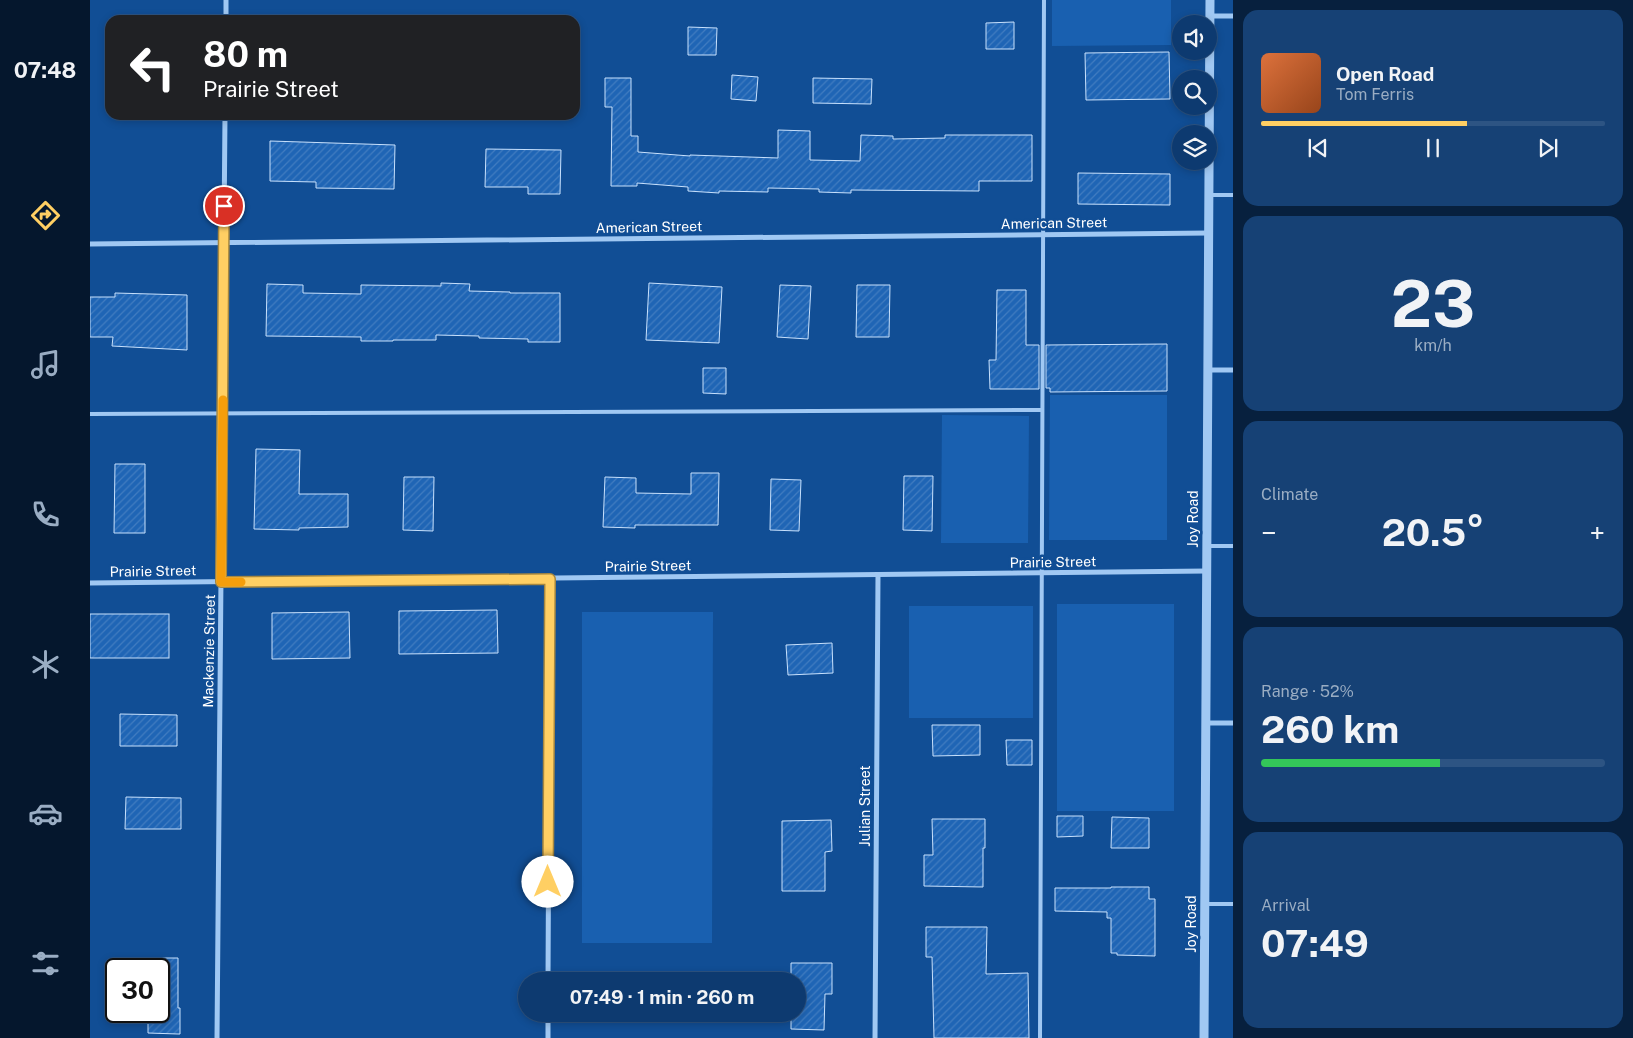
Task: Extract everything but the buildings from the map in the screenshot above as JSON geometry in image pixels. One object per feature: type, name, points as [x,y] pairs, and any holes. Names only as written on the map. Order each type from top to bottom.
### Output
[{"type":"street","points":[[226,0],[226,15]]},
{"type":"street","name":"Joy Road","points":[[1210,0],[1210,15]]},
{"type":"street","points":[[1217,16],[1233,16]]},
{"type":"street","name":"Joy Road","points":[[1204,1038],[1210,60]]},
{"type":"street","name":"Mackenzie Street","points":[[218,1038],[225,120]]},
{"type":"street","name":"American Street","points":[[90,244],[1209,233]]},
{"type":"street","points":[[1208,370],[1233,370]]},
{"type":"street","name":"Prairie Street","points":[[90,583],[1207,571]]},
{"type":"street","name":"Julian Street","points":[[875,1038],[878,575]]},
{"type":"street","points":[[548,972],[550,579]]},
{"type":"street","points":[[1206,723],[1233,723]]},
{"type":"street","points":[[548,1022],[548,1038]]},
{"type":"lane","points":[[1040,1038],[1044,0]]},
{"type":"lane","points":[[1209,195],[1233,195]]},
{"type":"lane","points":[[90,414],[1042,410]]},
{"type":"lane","points":[[1207,546],[1233,546]]},
{"type":"lane","points":[[1205,904],[1233,904]]},
{"type":"shaded area","points":[[1052,0],[1171,0],[1171,45],[1052,46]]},
{"type":"shaded area","points":[[1050,395],[1167,395],[1167,540],[1049,540]]},
{"type":"shaded area","points":[[942,415],[1029,416],[1028,543],[941,543]]},
{"type":"shaded area","points":[[1057,604],[1174,604],[1174,811],[1057,811]]},
{"type":"shaded area","points":[[909,606],[1033,606],[1033,718],[909,718]]},
{"type":"shaded area","points":[[582,612],[713,612],[712,943],[582,943]]},
{"type":"slow traffic","points":[[223,400],[221,582],[241,582]]},
{"type":"route","points":[[224,206],[221,582],[550,579],[548,882]]}]
